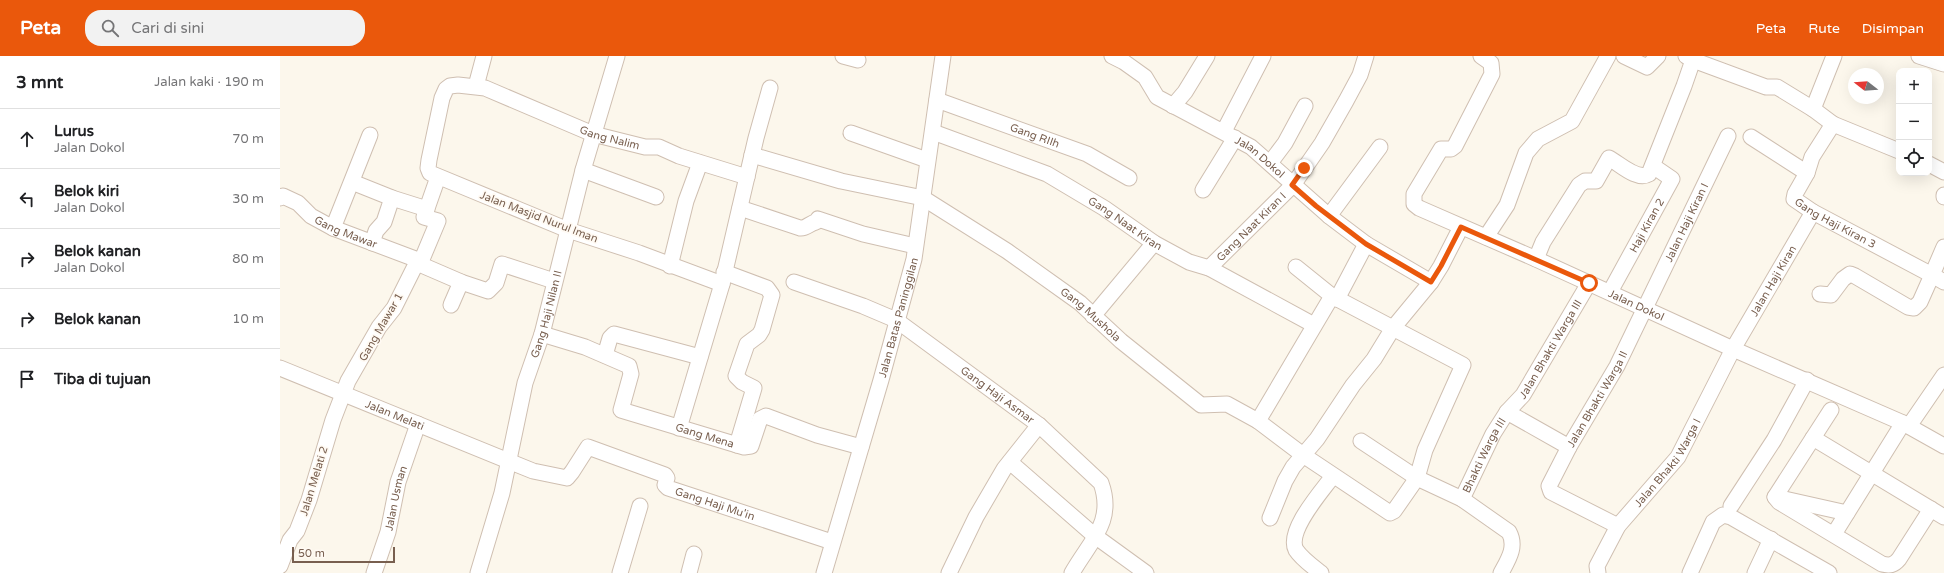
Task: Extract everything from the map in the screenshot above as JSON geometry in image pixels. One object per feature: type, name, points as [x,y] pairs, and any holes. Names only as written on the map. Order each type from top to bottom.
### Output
[{"type":"street","points":[[476,86],[484,56]]},
{"type":"street","name":"Gang Haji Nilan II","points":[[478,573],[502,493],[526,383],[542,334],[554,281],[583,170],[617,56]]},
{"type":"street","points":[[843,56],[858,60]]},
{"type":"street","name":"Jalan Batas Paninggilan","points":[[824,573],[832,542],[882,380],[896,320],[914,258],[943,56]]},
{"type":"street","points":[[1173,106],[1185,92],[1207,56]]},
{"type":"street","points":[[1203,190],[1230,134],[1263,56]]},
{"type":"street","name":"Gang Naat Kiran I","points":[[1209,268],[1292,185],[1322,144],[1343,108],[1360,76],[1366,56]]},
{"type":"street","name":"Jalan Dokol","points":[[1481,56],[1491,63],[1492,74],[1455,146],[1451,149],[1441,149],[1438,152],[1414,194],[1412,200],[1414,204],[1419,208],[1610,292],[1733,349],[1906,424],[1944,446]]},
{"type":"street","points":[[1486,237],[1506,205],[1526,153],[1538,139],[1572,121],[1608,56]]},
{"type":"street","points":[[1624,56],[1647,67],[1658,56]]},
{"type":"street","points":[[1813,109],[1834,56]]},
{"type":"street","points":[[1919,56],[1944,64]]},
{"type":"street","points":[[1536,259],[1543,242],[1579,185],[1585,181],[1596,181],[1609,158],[1642,177],[1649,174],[1684,86],[1691,57],[1766,87],[1777,87],[1813,109],[1833,124],[1896,150]]},
{"type":"street","name":"Jalan Dokol","points":[[1121,58],[1145,77],[1157,97],[1230,134],[1251,147],[1292,185],[1366,244],[1431,282]]},
{"type":"street","name":"Gang Nalim","points":[[438,177],[430,173],[428,168],[442,98],[446,89],[450,86],[458,84],[476,86],[594,134],[645,147],[659,147],[679,156],[747,177]]},
{"type":"street","points":[[679,428],[723,278],[752,155],[770,88]]},
{"type":"street","name":"Gang RIIh","points":[[937,100],[1087,154],[1129,178]]},
{"type":"street","points":[[1270,164],[1285,143],[1305,106]]},
{"type":"street","name":"Gang Haji Kiran 3","points":[[1833,124],[1812,157],[1807,173],[1794,197],[1797,203],[1938,279]]},
{"type":"street","name":"Gang Naat Kiran","points":[[933,132],[1048,174],[1104,208],[1154,243],[1190,262],[1209,268],[1314,325]]},
{"type":"street","points":[[851,133],[927,160]]},
{"type":"street","points":[[333,228],[370,135]]},
{"type":"street","name":"Jalan Haji Kiran I","points":[[1644,308],[1728,136]]},
{"type":"street","points":[[1751,137],[1807,173]]},
{"type":"street","points":[[1329,216],[1380,147]]},
{"type":"street","points":[[752,155],[841,181],[922,198]]},
{"type":"street","points":[[670,266],[686,201],[700,163]]},
{"type":"street","name":"Haji Kiran 2","points":[[1610,292],[1672,179],[1653,166]]},
{"type":"street","points":[[1932,166],[1944,172]]},
{"type":"street","points":[[583,170],[656,197]]},
{"type":"street","points":[[352,182],[392,198],[427,209],[438,177]]},
{"type":"street","name":"Jalan Masjid Nurul Iman","points":[[438,177],[568,230],[639,253],[670,266],[767,288],[772,295],[762,330],[759,335],[747,344],[736,376],[742,382],[754,388],[737,445]]},
{"type":"street","name":"Gang Mawar","points":[[280,198],[283,196],[298,203],[311,216],[333,228],[418,262],[461,282],[488,291],[496,283],[502,264],[554,281]]},
{"type":"street","points":[[372,244],[376,231],[384,222],[392,198]]},
{"type":"street","name":"Gang Mushola","points":[[922,198],[1030,266],[1080,303],[1121,341],[1201,405],[1207,406],[1222,402],[1258,421],[1302,455],[1390,513],[1394,511],[1417,478]]},
{"type":"street","points":[[740,208],[802,229],[810,223],[816,222],[818,219],[863,234],[916,246]]},
{"type":"street","name":"Gang Mawar 1","points":[[344,393],[348,381],[379,327],[394,308],[438,221],[424,217],[427,209]]},
{"type":"street","name":"Jalan Haji Kiran","points":[[1733,349],[1813,212]]},
{"type":"street","points":[[1270,518],[1285,481],[1302,455],[1317,440],[1353,385],[1374,359],[1393,328],[1431,282],[1461,227]]},
{"type":"street","points":[[1093,316],[1154,243]]},
{"type":"street","points":[[1258,421],[1314,325],[1334,298],[1366,244]]},
{"type":"street","points":[[1820,294],[1831,295],[1850,274],[1908,307],[1914,308],[1938,279],[1944,247]]},
{"type":"street","points":[[1296,267],[1334,298],[1463,365],[1425,450],[1417,478]]},
{"type":"street","points":[[451,305],[461,282]]},
{"type":"street","name":"Gang Haji Asmar","points":[[794,282],[878,312],[896,320],[1039,425],[1101,483],[1105,495],[1106,509],[1104,520],[1072,573]]},
{"type":"street","name":"Jalan Bhakti Warga III","points":[[1507,412],[1523,395],[1589,283]]},
{"type":"street","name":"Jalan Bhakti Warga II","points":[[1618,526],[1551,492],[1549,489],[1570,447],[1617,366],[1644,308]]},
{"type":"street","points":[[542,334],[605,355],[610,338],[614,334],[700,357]]},
{"type":"street","name":"Jalan Bhakti Warga I","points":[[1598,573],[1597,566],[1618,526],[1678,456],[1733,349]]},
{"type":"street","name":"Gang Mena","points":[[605,355],[625,364],[630,370],[630,379],[621,410],[744,447],[751,446],[760,419],[766,416],[816,435],[861,447]]},
{"type":"street","name":"Jalan Melati","points":[[280,368],[534,471],[567,478],[588,447]]},
{"type":"street","points":[[1834,534],[1906,424],[1944,376]]},
{"type":"street","points":[[1731,506],[1774,440],[1807,380]]},
{"type":"street","name":"Jalan Melati 2","points":[[280,566],[290,540],[297,531],[309,500],[319,463],[344,393]]},
{"type":"street","points":[[1776,497],[1831,410]]},
{"type":"street","points":[[1507,412],[1570,447]]},
{"type":"street","name":"Bhakti Warga III","points":[[1462,499],[1493,434],[1507,412]]},
{"type":"street","name":"Jalan Usman","points":[[374,573],[388,532],[398,482],[418,424]]},
{"type":"street","points":[[949,573],[976,518],[1010,462],[1039,425]]},
{"type":"street","points":[[1813,438],[1944,517]]},
{"type":"street","points":[[1361,440],[1417,478],[1462,499],[1510,532],[1513,539],[1510,557],[1501,573]]},
{"type":"street","name":"Gang Haji Mu'in","points":[[588,447],[665,475],[667,478],[665,485],[668,488],[832,542]]},
{"type":"street","points":[[1010,462],[1095,536],[1146,573]]},
{"type":"street","points":[[1321,573],[1305,560],[1296,549],[1294,540],[1299,524],[1333,476]]},
{"type":"street","points":[[1776,497],[1847,513]]},
{"type":"street","points":[[1776,497],[1780,502],[1882,564],[1889,565],[1900,559],[1931,509]]},
{"type":"street","points":[[620,573],[640,506]]},
{"type":"street","points":[[1690,573],[1713,522],[1723,515],[1731,517],[1771,539],[1824,572]]},
{"type":"street","points":[[1755,573],[1771,539]]},
{"type":"street","points":[[689,573],[694,554]]},
{"type":"route","points":[[1304,168],[1292,185],[1316,206],[1366,244],[1431,282],[1454,244],[1461,227],[1589,283]]}]
